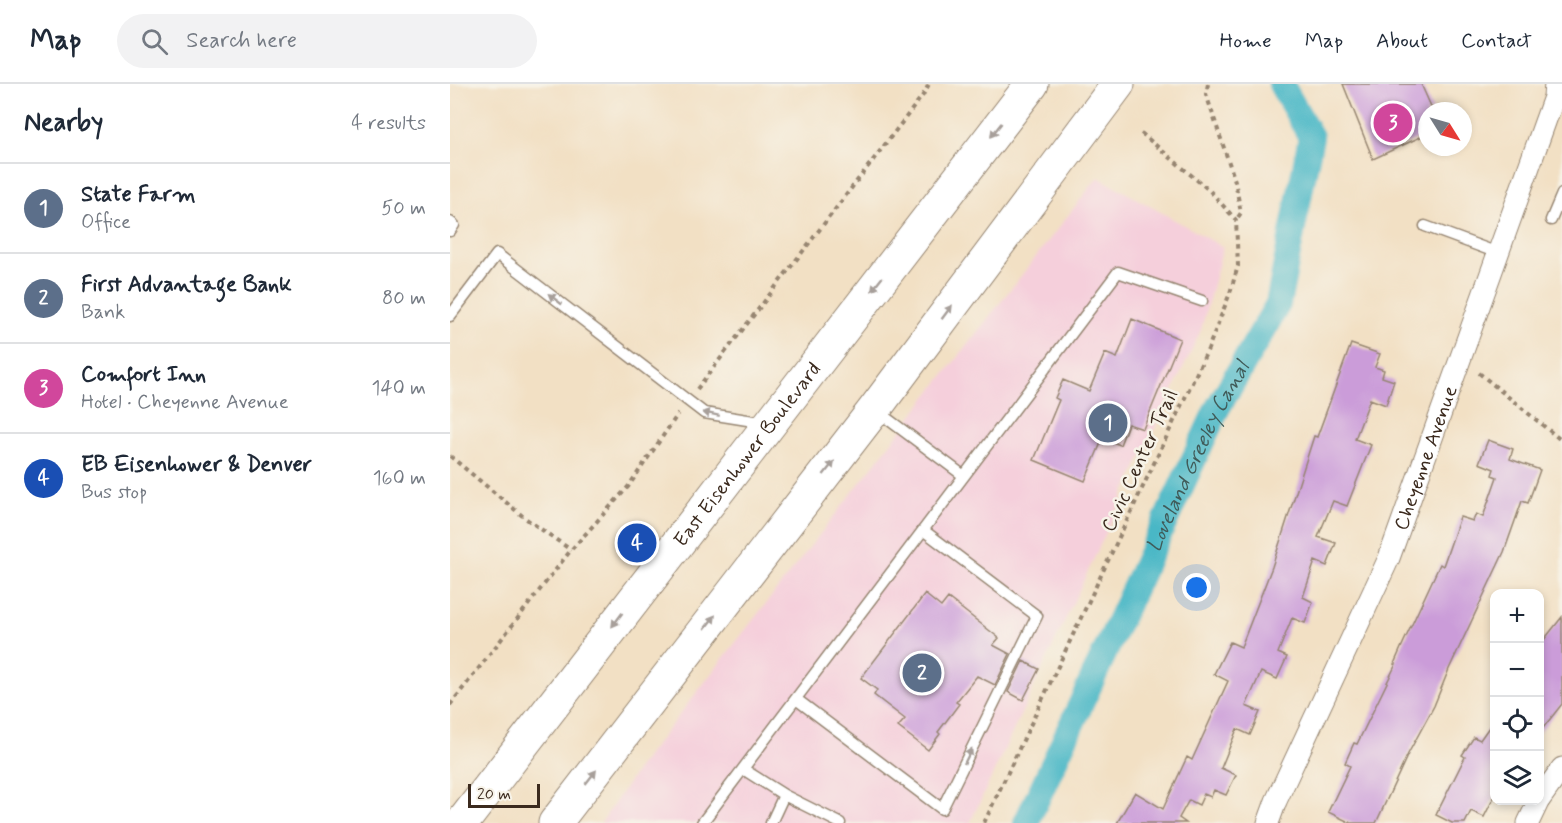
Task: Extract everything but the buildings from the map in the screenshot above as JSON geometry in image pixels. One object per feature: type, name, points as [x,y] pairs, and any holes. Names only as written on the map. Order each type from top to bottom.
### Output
[{"type":"highway","name":"East Eisenhower Boulevard","points":[[462,823],[1032,84]]},
{"type":"highway","points":[[555,823],[874,410],[1118,84]]},
{"type":"street","name":"Cheyenne Avenue","points":[[1268,823],[1276,801],[1389,558],[1554,97],[1555,84]]},
{"type":"street","points":[[1544,793],[1562,768]]},
{"type":"street","points":[[1528,823],[1537,805]]},
{"type":"lane","points":[[1551,220],[1562,194]]},
{"type":"lane","points":[[450,222],[454,225],[450,231]]},
{"type":"lane","points":[[1425,226],[1498,253]]},
{"type":"lane","points":[[450,316],[497,254],[704,413],[769,423]]},
{"type":"lane","points":[[702,823],[1118,272],[1202,301]]},
{"type":"lane","points":[[874,410],[964,476]]},
{"type":"lane","points":[[796,699],[942,809],[1037,616],[923,530]]},
{"type":"lane","points":[[743,770],[784,795],[840,823]]},
{"type":"lane","points":[[771,823],[784,795]]},
{"type":"path","name":"Civic Center Trail","points":[[984,823],[1209,349],[1238,266],[1236,220],[1241,213],[1235,181],[1206,94],[1208,84]]},
{"type":"path","points":[[1140,132],[1210,191],[1236,220]]},
{"type":"path","points":[[1460,358],[1562,441]]},
{"type":"path","points":[[450,456],[525,519],[571,550]]},
{"type":"shaded area","points":[[1098,177],[1223,247],[1201,330],[970,823],[601,823],[641,764]]},
{"type":"waterway","name":"Loveland Greeley Canal","points":[[1026,823],[1217,409],[1278,304],[1311,137],[1281,84]]},
{"type":"place","name":"Comfort Inn","points":[[1393,123]]},
{"type":"place","name":"State Farm","points":[[1108,423]]},
{"type":"place","name":"EB Eisenhower & Denver","points":[[637,543]]},
{"type":"place","name":"First Advantage Bank","points":[[922,673]]}]
